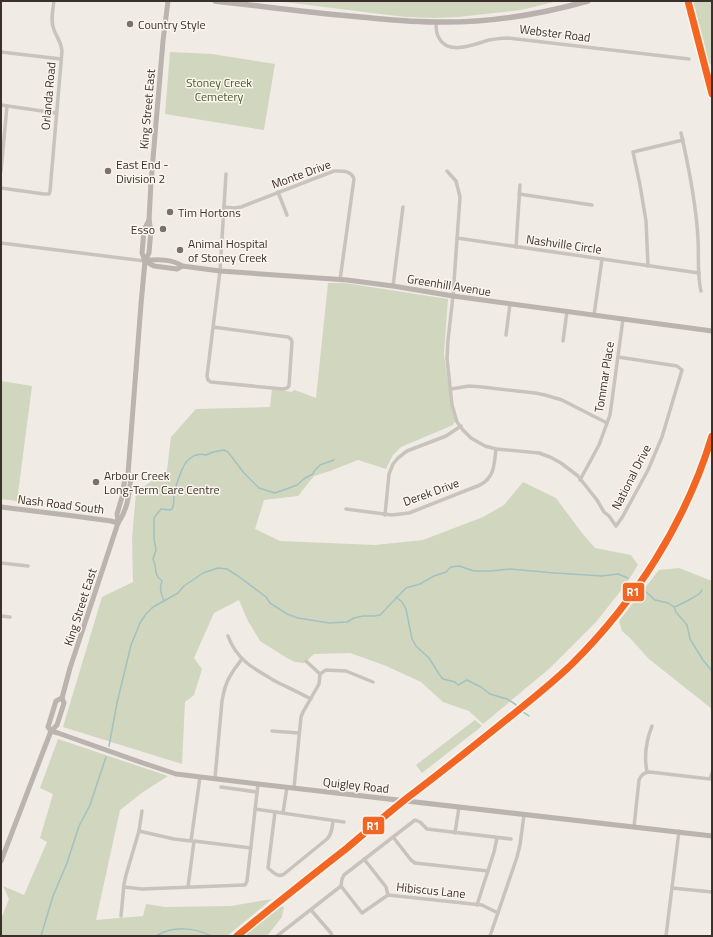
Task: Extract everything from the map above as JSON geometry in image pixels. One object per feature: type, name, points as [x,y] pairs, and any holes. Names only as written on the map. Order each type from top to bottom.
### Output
[{"type":"main road","points":[[215,1],[402,21],[436,22],[488,20],[522,16],[588,1]]},
{"type":"street","name":"Orlanda Road","points":[[1,188],[49,194],[62,50],[62,44],[53,29],[52,24],[54,1]]},
{"type":"street","name":"King Street East","points":[[1,862],[51,731],[57,725],[64,703],[62,698],[70,668],[118,523],[123,516],[129,497],[131,475],[128,474],[145,261],[142,253],[144,230],[149,220],[163,41],[168,1]]},
{"type":"street","name":"Webster Road","points":[[436,22],[440,40],[446,46],[450,47],[460,48],[488,40],[508,38],[689,59]]},
{"type":"street","points":[[1,52],[61,59]]},
{"type":"street","points":[[1,105],[56,113]]},
{"type":"street","points":[[1,171],[6,106]]},
{"type":"street","points":[[681,133],[695,204],[699,282],[701,292]]},
{"type":"street","points":[[648,266],[646,221],[633,152],[683,140]]},
{"type":"street","name":"Monte Drive","points":[[224,207],[241,207],[334,171],[345,171],[350,173],[354,180],[340,280]]},
{"type":"street","name":"National Drive","points":[[447,171],[456,181],[460,197],[447,358],[454,414],[465,432],[484,446],[496,449],[538,453],[550,457],[565,466],[575,474],[616,526],[624,516],[648,470],[662,437],[682,370],[677,366],[618,357]]},
{"type":"street","points":[[213,327],[288,337],[291,339],[289,386],[283,389],[211,382],[208,380],[207,376],[213,327],[220,271],[226,174]]},
{"type":"street","name":"Nashville Circle","points":[[520,185],[516,247],[699,273]]},
{"type":"street","points":[[278,192],[287,215]]},
{"type":"street","points":[[520,194],[592,205]]},
{"type":"street","points":[[393,286],[403,207]]},
{"type":"street","points":[[457,238],[516,247]]},
{"type":"street","points":[[1,243],[145,261]]},
{"type":"street","points":[[594,315],[602,259]]},
{"type":"street","name":"Greenhill Avenue","points":[[145,261],[154,266],[177,269],[182,266],[220,271],[340,280],[393,286],[453,296],[712,331]]},
{"type":"street","points":[[506,335],[510,304]]},
{"type":"street","points":[[563,341],[567,311]]},
{"type":"street","name":"Tommar Place","points":[[580,480],[599,445],[611,410],[623,319]]},
{"type":"street","points":[[451,389],[469,386],[534,392],[562,400],[607,423]]},
{"type":"street","points":[[385,515],[388,474],[398,458],[407,451],[446,436],[461,426]]},
{"type":"street","name":"Derek Drive","points":[[346,509],[392,516],[409,513],[484,482],[491,476],[494,469],[496,449]]},
{"type":"street","name":"Nash Road South","points":[[1,507],[77,516],[118,523]]},
{"type":"street","points":[[1,562],[28,566]]},
{"type":"street","points":[[1,616],[10,618]]},
{"type":"street","points":[[228,636],[231,645],[242,659],[259,672],[311,699]]},
{"type":"street","points":[[215,778],[222,701],[230,676],[242,659]]},
{"type":"street","points":[[306,661],[320,674]]},
{"type":"street","points":[[320,674],[326,670],[346,671],[373,682]]},
{"type":"street","points":[[294,788],[301,717],[319,684],[320,674]]},
{"type":"street","points":[[647,772],[645,764],[647,740],[652,726]]},
{"type":"street","name":"Quigley Road","points":[[51,731],[176,774],[712,836]]},
{"type":"street","points":[[272,731],[299,733]]},
{"type":"street","points":[[634,827],[639,779],[643,774],[647,772],[710,779],[712,773]]},
{"type":"street","points":[[139,831],[190,841],[200,777]]},
{"type":"street","points":[[124,887],[142,889],[244,886],[247,881],[258,784]]},
{"type":"street","points":[[221,787],[257,792]]},
{"type":"street","points":[[284,813],[287,787]]},
{"type":"street","points":[[455,833],[459,807]]},
{"type":"street","points":[[255,810],[344,822]]},
{"type":"street","points":[[121,916],[126,875],[139,831],[142,811]]},
{"type":"street","points":[[275,812],[268,868],[280,876],[327,839],[332,831],[333,821]]},
{"type":"street","points":[[490,936],[517,857],[524,815]]},
{"type":"street","points":[[277,936],[341,886],[344,874],[415,820],[420,822],[427,830],[511,839]]},
{"type":"street","points":[[666,936],[679,831]]},
{"type":"street","points":[[393,837],[415,863],[488,871]]},
{"type":"street","points":[[477,905],[497,838]]},
{"type":"street","points":[[188,887],[194,841],[251,848]]},
{"type":"street","points":[[364,859],[386,887],[388,895]]},
{"type":"street","name":"Hibiscus Lane","points":[[341,886],[362,913],[388,895],[482,905],[498,913]]},
{"type":"street","points":[[672,888],[712,892]]},
{"type":"street","points":[[312,910],[332,936]]},
{"type":"green space","points":[[277,1],[558,1],[521,10],[458,17],[433,18],[406,17]]},
{"type":"green space","points":[[693,1],[712,1],[712,65],[708,62]]},
{"type":"green space","name":"Stoney Creek Cemetery","points":[[170,52],[212,54],[275,64],[264,130],[165,114]]},
{"type":"green space","points":[[328,283],[345,283],[448,299],[444,354],[452,410],[456,420],[453,425],[401,447],[393,455],[386,469],[358,460],[314,476],[298,496],[264,500],[255,529],[280,541],[375,545],[423,540],[483,517],[504,505],[523,482],[556,498],[595,548],[631,555],[638,565],[626,584],[596,622],[550,668],[483,724],[469,711],[443,702],[421,682],[384,665],[350,653],[314,654],[304,663],[295,662],[287,658],[260,641],[247,619],[239,600],[214,613],[194,658],[202,669],[194,695],[185,702],[182,764],[63,727],[102,597],[133,582],[132,539],[136,492],[167,470],[171,437],[196,409],[270,407],[272,389],[291,392],[295,390],[316,398]]},
{"type":"green space","points":[[1,381],[32,386],[17,501],[1,499]]},
{"type":"green space","points":[[679,568],[712,581],[712,709],[649,659],[622,631],[619,621],[659,570]]},
{"type":"green space","points":[[475,720],[482,726],[422,773],[416,765]]},
{"type":"green space","points":[[58,739],[168,776],[143,792],[120,810],[96,920],[143,916],[146,904],[165,907],[231,906],[272,899],[227,936],[1,936],[1,919],[9,899],[3,886],[24,895],[47,842],[40,838],[53,794],[40,788]]},
{"type":"green space","points":[[278,907],[284,907],[282,917],[267,936],[243,936]]},
{"type":"waterway","points":[[164,601],[161,591],[162,581],[156,573],[153,559],[156,550],[154,539],[154,518],[161,509],[172,509],[174,504],[175,489],[185,464],[189,459],[193,456],[203,454],[206,455],[224,450],[228,452],[244,473],[259,488],[275,493],[297,485],[305,478],[313,474],[320,465],[334,460]]},
{"type":"waterway","points":[[109,746],[117,703],[131,645],[140,623],[153,607],[178,593],[184,586],[203,573],[218,568],[227,569],[238,576],[266,597],[270,603],[287,614],[298,618],[329,623],[347,622],[354,618],[363,616],[380,615],[406,588],[420,584],[434,576],[446,572],[451,567],[459,566],[474,571],[510,569],[602,576],[618,574],[628,578]]},
{"type":"waterway","points":[[674,607],[700,593],[702,590]]},
{"type":"waterway","points":[[645,591],[655,600],[668,603],[674,607],[676,612],[687,625],[690,639],[712,671]]},
{"type":"waterway","points":[[396,597],[402,602],[406,609],[412,639],[416,646],[429,658],[443,679],[455,682],[458,685],[467,680],[481,687],[490,694],[507,699],[518,707]]},
{"type":"waterway","points":[[520,710],[529,716]]},
{"type":"waterway","points":[[41,936],[53,896],[67,863],[79,826],[90,805],[106,757]]},
{"type":"waterway","points":[[156,936],[176,929],[190,929],[211,936]]},
{"type":"transit line","name":"R1","points":[[688,1],[712,94]]},
{"type":"transit line","name":"R1","points":[[237,936],[537,695],[571,665],[594,641],[637,588],[673,530],[701,468],[712,436]]},
{"type":"place","name":"Country Style","points":[[130,24]]},
{"type":"place","name":"East End - Division 2","points":[[108,171]]},
{"type":"place","name":"Tim Hortons","points":[[170,212]]},
{"type":"place","name":"Esso","points":[[163,229]]},
{"type":"place","name":"Animal Hospital of Stoney Creek","points":[[180,250]]},
{"type":"place","name":"Arbour Creek Long-Term Care Centre","points":[[96,482]]}]
